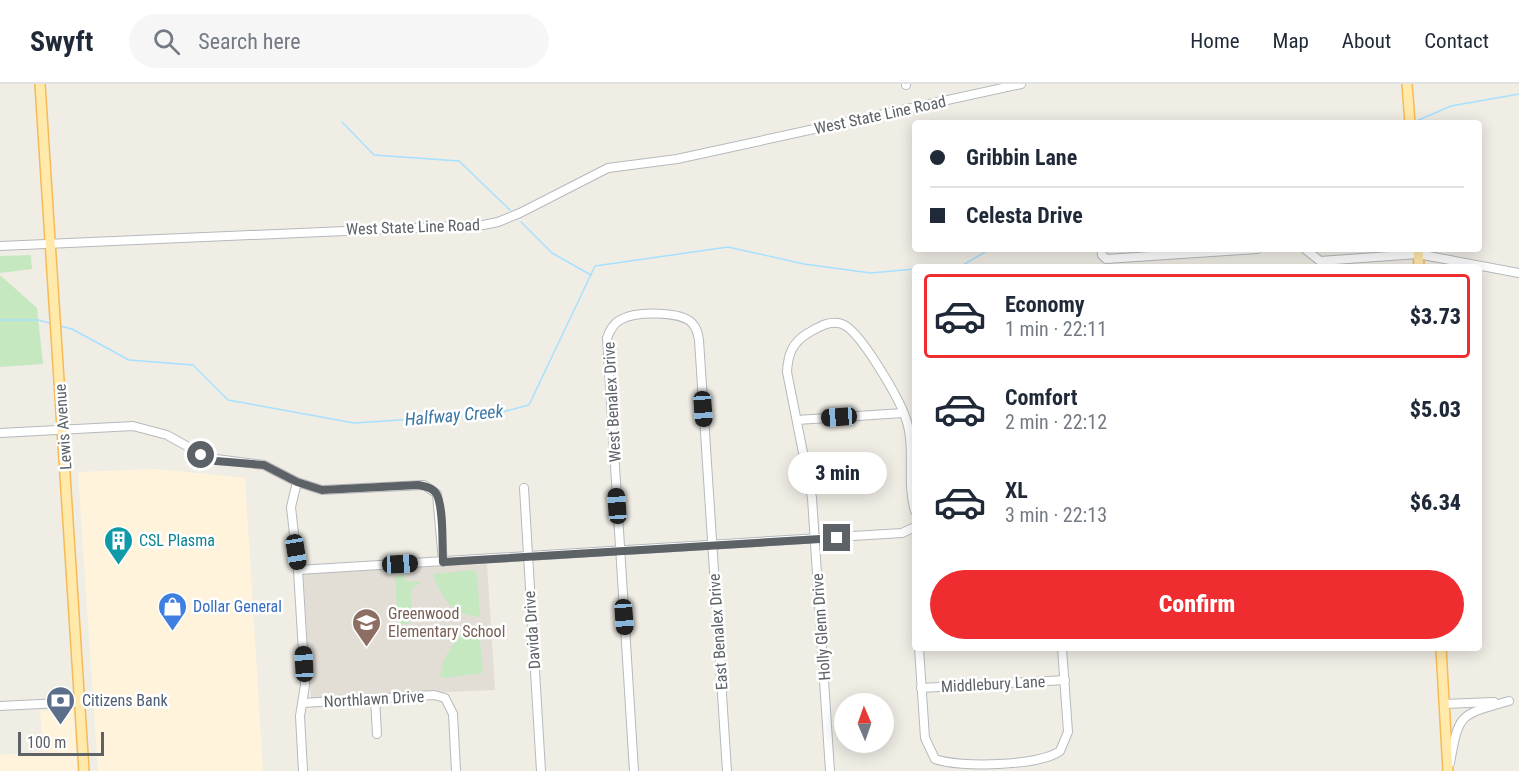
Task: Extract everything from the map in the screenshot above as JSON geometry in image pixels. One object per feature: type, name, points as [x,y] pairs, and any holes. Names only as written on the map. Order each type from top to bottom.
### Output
[{"type":"main road","name":"Lewis Avenue","points":[[40,84],[84,771]]},
{"type":"main road","points":[[1407,84],[1410,120]]},
{"type":"main road","points":[[1441,651],[1448,771]]},
{"type":"street","name":"West State Line Road","points":[[0,246],[490,224],[520,213],[608,168],[687,157],[1020,84]]},
{"type":"street","points":[[1102,252],[1106,259],[1188,252]]},
{"type":"street","points":[[1309,252],[1320,261],[1408,252]]},
{"type":"street","points":[[1423,252],[1478,264]]},
{"type":"street","points":[[1482,265],[1519,273]]},
{"type":"street","name":"East Benalex Drive","points":[[651,315],[680,315],[691,322],[698,333],[727,771]]},
{"type":"street","name":"West Benalex Drive","points":[[634,771],[607,338],[618,321],[651,315]]},
{"type":"street","name":"Holly Glenn Drive","points":[[830,771],[811,483],[787,372],[788,357],[793,346],[800,338],[825,324],[840,323],[853,330],[892,391],[903,413]]},
{"type":"street","points":[[797,420],[903,413],[908,429],[912,476]]},
{"type":"street","points":[[0,433],[121,426],[145,428],[167,435],[208,458],[264,465],[297,482],[322,490],[418,485],[433,490],[437,495],[443,562]]},
{"type":"street","points":[[297,482],[291,507],[298,570],[305,685],[300,728],[303,771]]},
{"type":"street","name":"Davida Drive","points":[[524,488],[541,771]]},
{"type":"street","points":[[298,570],[527,558],[902,533],[912,528]]},
{"type":"street","points":[[919,651],[926,745],[935,759],[957,765],[1053,757],[1065,744],[1068,732],[1062,651]]},
{"type":"street","name":"Middlebury Lane","points":[[921,688],[1065,680]]},
{"type":"street","name":"Northlawn Drive","points":[[303,703],[434,695],[446,698],[453,714],[456,771]]},
{"type":"street","points":[[375,699],[377,734]]},
{"type":"street","points":[[1448,771],[1456,729],[1460,721],[1474,710],[1509,701]]},
{"type":"street","points":[[1444,704],[1519,701]]},
{"type":"street","points":[[0,706],[80,702]]},
{"type":"street","points":[[1006,762],[1006,771]]},
{"type":"shaded area","points":[[156,469],[245,478],[263,771],[98,771],[78,472]]},
{"type":"shaded area","points":[[487,564],[495,690],[311,698],[303,574]]},
{"type":"shaded area","points":[[74,710],[77,771],[0,771],[0,755],[43,752],[40,711]]},
{"type":"green space","points":[[31,255],[32,269],[0,273],[0,256]]},
{"type":"green space","points":[[0,275],[37,308],[43,364],[0,367]]},
{"type":"green space","points":[[473,570],[477,573],[480,617],[462,613],[449,604],[440,591],[433,574]]},
{"type":"green space","points":[[404,574],[405,581],[422,582],[411,589],[412,620],[408,624],[398,624],[395,576]]},
{"type":"green space","points":[[462,635],[473,635],[480,640],[483,673],[445,678],[440,676],[447,654]]},
{"type":"waterway","name":"Halfway Creek","points":[[1419,120],[1451,106],[1519,94]]},
{"type":"waterway","points":[[342,122],[374,155],[459,161],[510,210]]},
{"type":"waterway","points":[[521,222],[552,253],[591,275]]},
{"type":"waterway","name":"Halfway Creek","points":[[60,326],[72,329],[129,360],[193,365],[228,400],[354,423],[494,414],[529,405],[595,266],[728,247],[804,264],[871,273],[912,269]]},
{"type":"waterway","name":"Halfway Creek","points":[[965,264],[985,252]]},
{"type":"waterway","name":"Halfway Creek","points":[[0,320],[38,320],[53,324]]},
{"type":"place","name":"CSL Plasma","points":[[118,566]]},
{"type":"place","name":"Dollar General","points":[[172,632]]},
{"type":"place","name":"Greenwood Elementary School","points":[[367,648]]},
{"type":"place","name":"Citizens Bank","points":[[61,726]]},
{"type":"route","points":[[201,455],[216,461],[264,465],[297,482],[322,490],[424,485],[437,495],[443,562],[837,538]]}]
